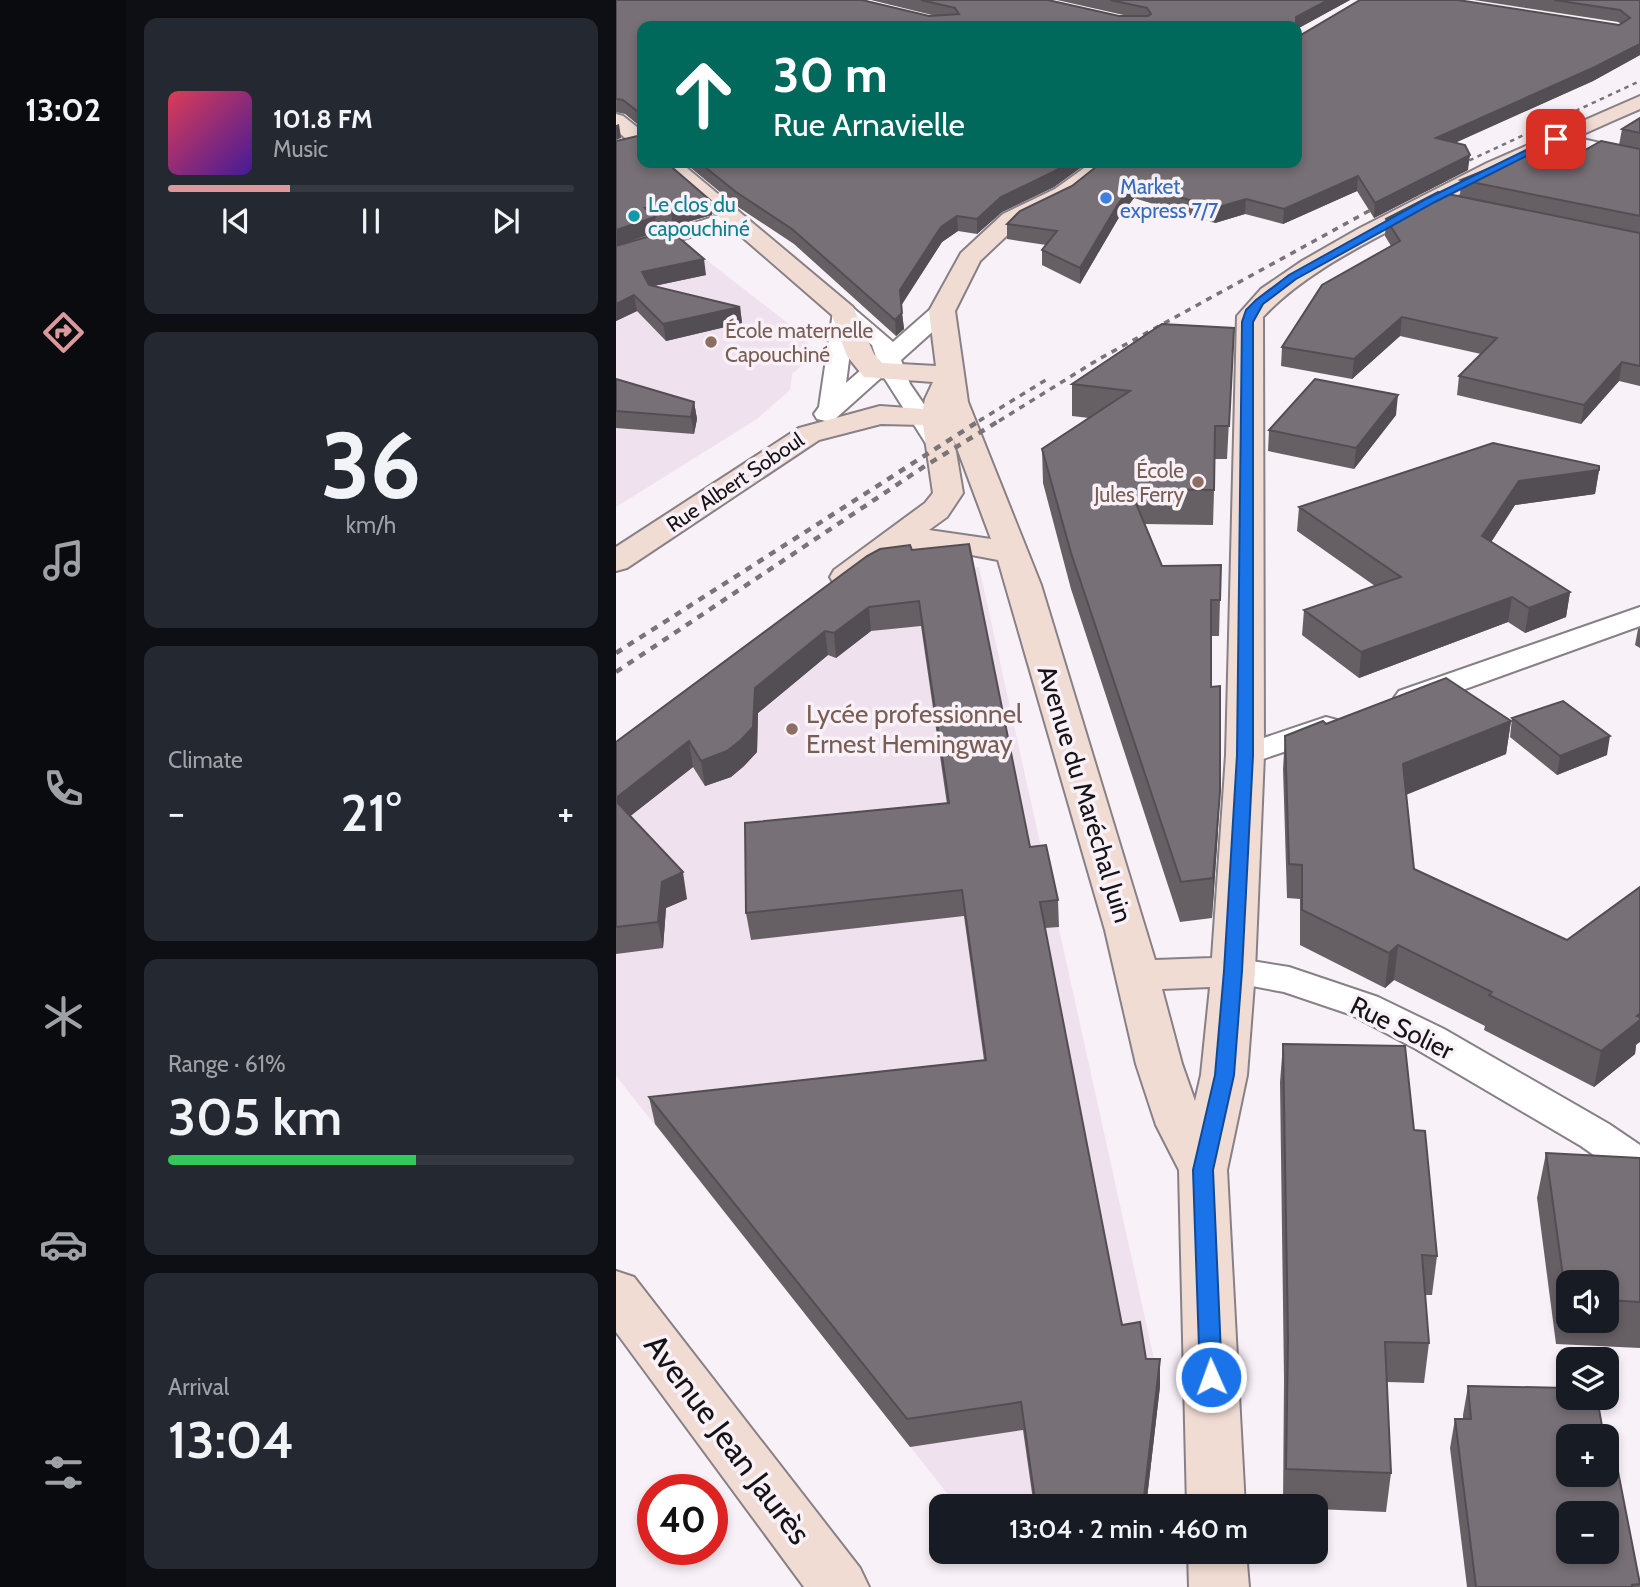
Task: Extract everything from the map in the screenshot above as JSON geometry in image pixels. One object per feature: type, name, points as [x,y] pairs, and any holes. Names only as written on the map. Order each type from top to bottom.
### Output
[{"type":"street","points":[[1203,1170],[1224,1075],[1233,971],[1245,755],[1250,316],[1267,294],[1292,277],[1444,202],[1591,121],[1640,102]]},
{"type":"street","points":[[616,120],[637,137]]},
{"type":"street","points":[[1556,139],[1640,158]]},
{"type":"street","points":[[616,148],[637,142]]},
{"type":"street","points":[[674,168],[844,312],[861,356],[885,367],[951,375],[937,397],[939,445]]},
{"type":"street","points":[[942,312],[970,258],[1011,219],[1063,194],[1098,168]]},
{"type":"street","points":[[616,255],[732,217]]},
{"type":"street","points":[[831,408],[844,312]]},
{"type":"street","name":"Rue Albert Soboul","points":[[616,561],[809,434],[831,408],[885,367],[942,312]]},
{"type":"street","name":"Avenue du Maréchal Juin","points":[[942,312],[954,402],[1013,553],[1138,976],[1159,1064],[1180,1125],[1203,1170],[1215,1494]]},
{"type":"street","points":[[819,596],[936,510],[948,493],[946,466],[939,445],[885,367]]},
{"type":"street","points":[[809,434],[871,416],[920,416]]},
{"type":"street","points":[[899,539],[945,540],[1013,553]]},
{"type":"street","points":[[1245,755],[1640,616]]},
{"type":"street","name":"Rue Solier","points":[[1138,976],[1233,971],[1289,980],[1365,1006],[1560,1114],[1640,1166]]},
{"type":"street","name":"Avenue Jean Jaurès","points":[[616,1292],[839,1587]]},
{"type":"shaded area","name":"École maternelle Capouchiné","points":[[691,248],[798,331],[816,353],[792,374],[790,390],[757,419],[616,507],[616,267]]},
{"type":"shaded area","points":[[979,567],[1160,1386],[1148,1494],[948,1494],[616,1076],[616,771],[914,573]]},
{"type":"building","points":[[616,0],[862,0],[929,16],[959,14],[955,8],[921,0],[1048,0],[1119,16],[1148,16],[1151,14],[1147,8],[1110,0],[1328,0],[1296,17],[1296,21],[637,21],[637,111],[623,100],[616,99]]},
{"type":"building","points":[[1360,0],[1458,0],[1619,25],[1630,18],[1620,10],[1554,0],[1640,0],[1640,44],[1436,138],[1465,145],[1470,155],[1375,203],[1358,176],[1284,209],[1246,199],[1215,208],[1134,183],[1118,204],[1080,268],[1042,250],[1057,231],[1007,224],[1020,211],[1072,186],[1095,168],[1302,168],[1302,34]]},
{"type":"building","points":[[1640,118],[1640,133],[1622,129]]},
{"type":"building","points":[[637,136],[637,168],[673,168],[710,200],[671,211],[645,208],[655,217],[616,230],[616,141]]},
{"type":"building","points":[[1601,141],[1640,149],[1640,216],[1461,180],[1522,155],[1544,160],[1562,150],[1578,154]]},
{"type":"building","points":[[706,168],[1059,168],[1001,197],[977,219],[957,216],[941,227],[900,290],[902,313],[895,320],[792,229],[736,192]]},
{"type":"building","points":[[1438,192],[1640,233],[1640,366],[1622,362],[1584,405],[1459,376],[1497,338],[1402,317],[1354,359],[1282,347],[1322,285],[1400,241],[1386,219]]},
{"type":"building","points":[[670,230],[704,259],[642,272],[649,285],[740,307],[663,324],[634,295],[616,304],[616,246]]},
{"type":"building","points":[[1162,324],[1234,328],[1229,426],[1215,426],[1214,490],[1130,489],[1162,566],[1221,565],[1220,600],[1211,600],[1211,687],[1220,686],[1220,792],[1213,878],[1181,882],[1071,553],[1042,449],[1130,391],[1072,384]]},
{"type":"building","points":[[616,379],[694,402],[691,417],[616,411]]},
{"type":"building","points":[[1315,379],[1398,395],[1356,448],[1269,430]]},
{"type":"building","points":[[1493,443],[1599,466],[1599,470],[1519,481],[1482,536],[1570,592],[1529,608],[1512,597],[1361,652],[1304,610],[1401,577],[1299,507]]},
{"type":"building","points":[[969,544],[1030,847],[1046,845],[1058,900],[1040,902],[1122,1325],[1140,1322],[1146,1359],[1160,1359],[1144,1494],[1034,1494],[1021,1402],[907,1419],[649,1097],[986,1060],[962,890],[746,913],[745,823],[949,803],[919,601],[869,607],[834,633],[825,631],[755,688],[753,727],[741,740],[727,751],[701,761],[689,741],[616,798],[616,742],[867,556],[880,549],[910,545],[912,550]]},
{"type":"building","points":[[1446,678],[1511,721],[1403,764],[1414,869],[1567,940],[1640,887],[1640,1013],[1637,1016],[1640,1020],[1601,1051],[1489,995],[1492,992],[1398,945],[1389,953],[1302,910],[1302,865],[1289,864],[1285,736],[1323,721],[1326,724]]},
{"type":"building","points":[[1563,701],[1610,736],[1560,756],[1512,718]]},
{"type":"building","points":[[616,801],[683,872],[662,882],[658,922],[616,927]]},
{"type":"building","points":[[1283,1044],[1405,1046],[1414,1130],[1425,1131],[1437,1256],[1422,1255],[1429,1343],[1385,1342],[1391,1473],[1286,1469],[1288,1339]]},
{"type":"building","points":[[1546,1153],[1640,1158],[1640,1302],[1619,1301],[1619,1270],[1562,1270]]},
{"type":"building","points":[[1468,1386],[1556,1388],[1556,1410],[1599,1410],[1602,1424],[1556,1424],[1556,1487],[1619,1487],[1619,1476],[1640,1584],[1632,1587],[1476,1587],[1455,1419],[1471,1419]]},
{"type":"railway","points":[[1453,168],[1640,81]]},
{"type":"railway","points":[[999,421],[1099,359],[1387,201]]},
{"type":"railway","points":[[979,421],[1049,378]]},
{"type":"railway","points":[[616,653],[982,419]]},
{"type":"railway","points":[[616,672],[925,466],[1002,419]]},
{"type":"place","name":"Market express 7/7","points":[[1106,198]]},
{"type":"place","name":"Le clos du capouchiné","points":[[634,216]]},
{"type":"place","name":"École maternelle Capouchiné","points":[[711,342]]},
{"type":"place","name":"École Jules Ferry","points":[[1198,482]]},
{"type":"place","name":"Lycée professionnel Ernest Hemingway","points":[[792,729]]},
{"type":"route","points":[[1211,1377],[1203,1170],[1224,1075],[1233,971],[1245,755],[1248,322],[1252,310],[1259,302],[1292,277],[1406,213],[1556,139]]}]
